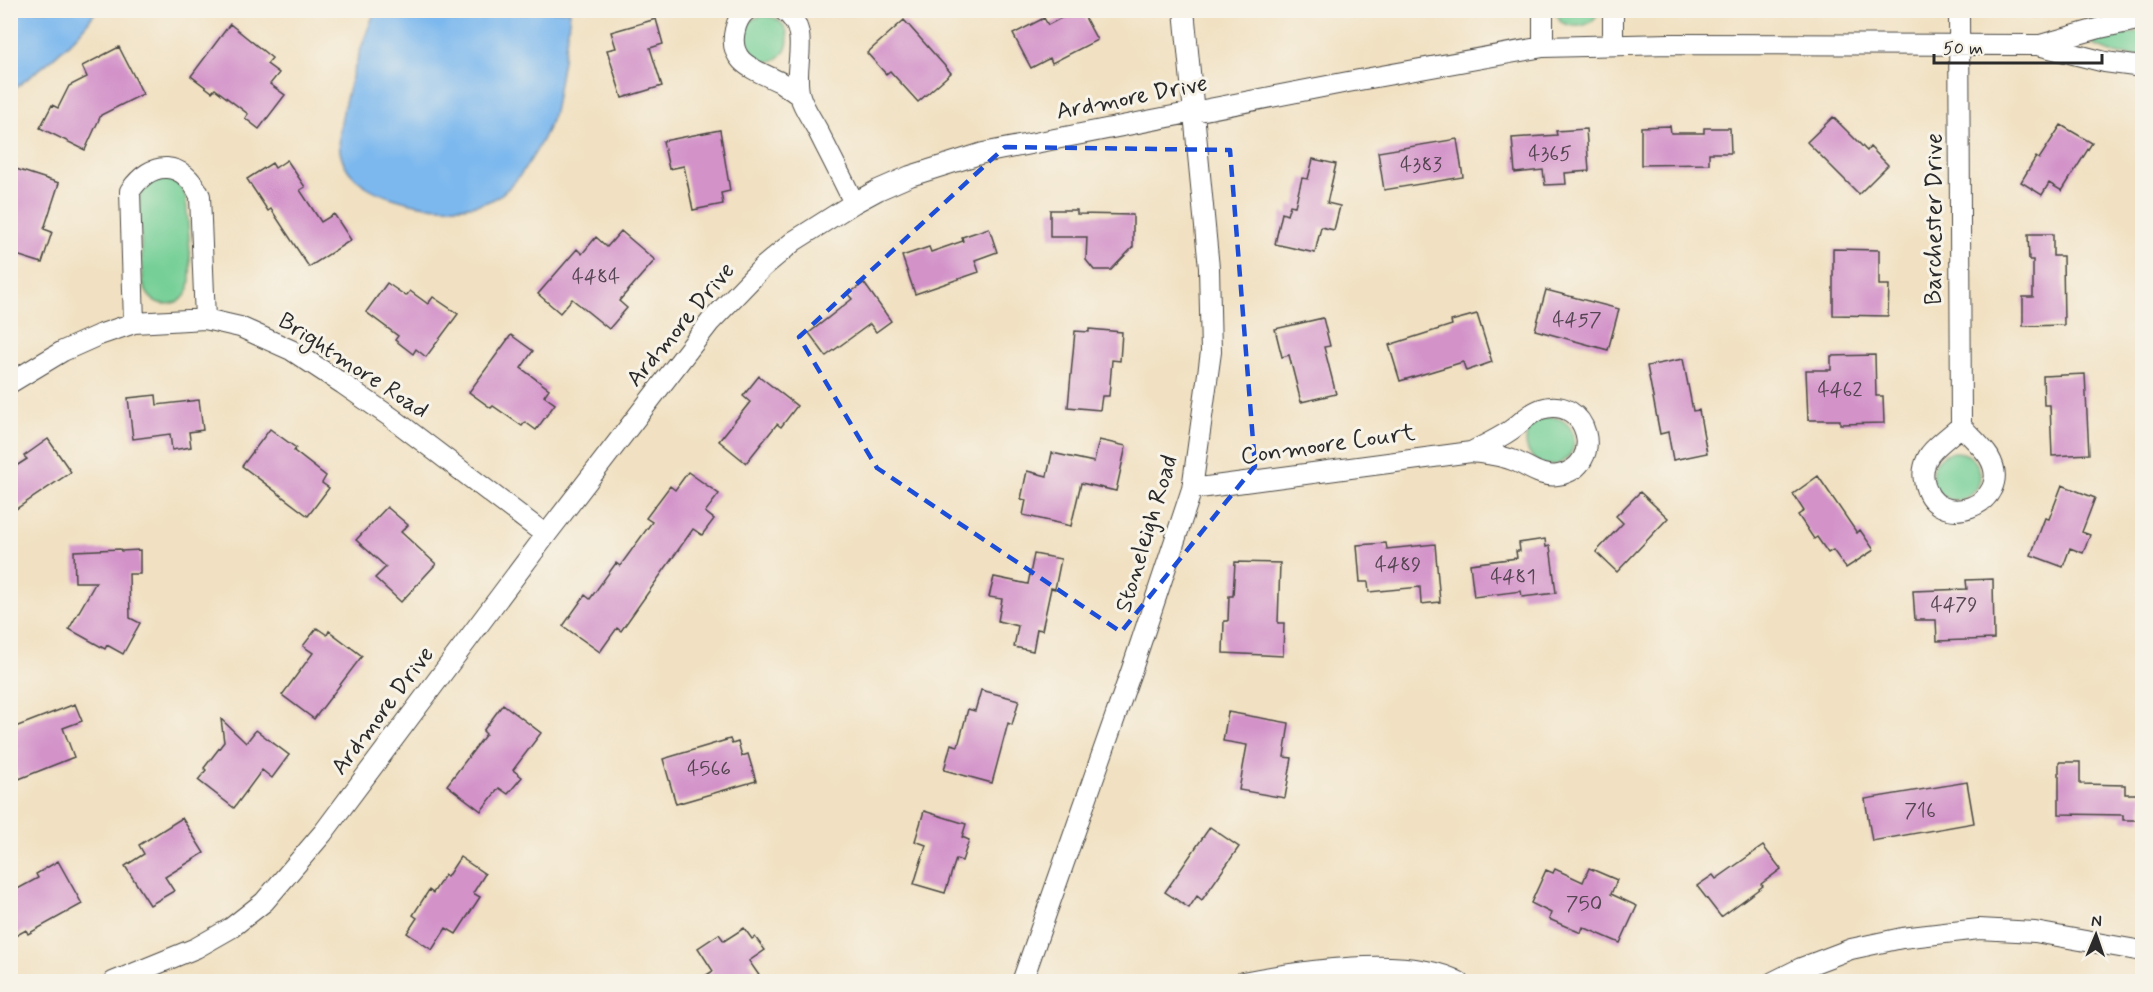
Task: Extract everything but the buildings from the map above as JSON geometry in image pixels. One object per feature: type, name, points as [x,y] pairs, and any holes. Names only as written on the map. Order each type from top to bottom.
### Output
[{"type":"street","points":[[747,10],[738,20],[734,34],[735,48],[741,60],[752,70],[779,82],[800,96]]},
{"type":"street","points":[[783,10],[791,17],[799,30],[800,96],[854,202]]},
{"type":"street","name":"Stoneleigh Road","points":[[1022,981],[1132,669],[1192,489],[1211,352],[1209,268],[1184,10]]},
{"type":"street","points":[[1543,10],[1543,47]]},
{"type":"street","points":[[1613,10],[1613,44]]},
{"type":"street","name":"Barchester Drive","points":[[1959,10],[1961,426]]},
{"type":"street","name":"Ardmore Drive","points":[[114,981],[196,948],[231,928],[264,902],[323,833],[546,535],[711,322],[763,267],[794,241],[854,202],[910,176],[983,153],[1543,47],[1613,44],[2038,45],[2142,19]]},
{"type":"street","name":"Ardmore Drive","points":[[2038,45],[2106,62],[2142,67]]},
{"type":"street","points":[[134,322],[130,191],[140,177],[153,169],[168,168],[183,173],[193,182],[200,196],[205,319]]},
{"type":"street","name":"Brightmore Road","points":[[10,383],[63,351],[134,322],[205,319],[240,327],[291,350],[392,418],[546,535]]},
{"type":"street","name":"Conmoore Court","points":[[1192,489],[1471,452],[1498,455],[1516,461],[1534,472],[1558,475],[1578,466],[1587,449],[1586,429],[1573,412],[1559,408],[1541,409],[1496,440],[1471,452]]},
{"type":"street","points":[[1773,981],[1851,949],[1902,938],[1979,929],[2035,932],[2142,951]]},
{"type":"street","points":[[1243,981],[1320,970],[1369,967],[1410,969],[1451,977],[1459,981]]},
{"type":"highlighted area","points":[[1005,147],[1230,150],[1255,466],[1121,632],[877,468],[799,337]]},
{"type":"green space","points":[[1555,10],[1599,11],[1588,24],[1573,26],[1561,22]]},
{"type":"green space","points":[[765,16],[774,17],[781,23],[787,30],[787,48],[781,55],[774,61],[765,62],[756,61],[749,55],[743,48],[742,39],[743,30],[749,23],[756,17]]},
{"type":"green space","points":[[2142,31],[2142,57],[2113,53],[2093,45],[2096,41]]},
{"type":"green space","points":[[158,176],[176,182],[182,188],[186,198],[190,284],[184,297],[169,304],[153,300],[143,283],[140,191]]},
{"type":"green space","points":[[1550,417],[1567,424],[1574,441],[1567,458],[1550,465],[1533,458],[1526,441],[1533,424]]},
{"type":"green space","points":[[1956,452],[1973,459],[1980,476],[1973,493],[1956,500],[1939,493],[1932,476],[1939,459]]},
{"type":"water","points":[[11,10],[96,11],[68,44],[11,91]]},
{"type":"water","points":[[375,11],[570,11],[552,118],[536,151],[521,174],[503,193],[494,199],[472,206],[432,206],[388,196],[371,189],[349,172],[341,156],[339,142],[341,124],[350,83]]}]
